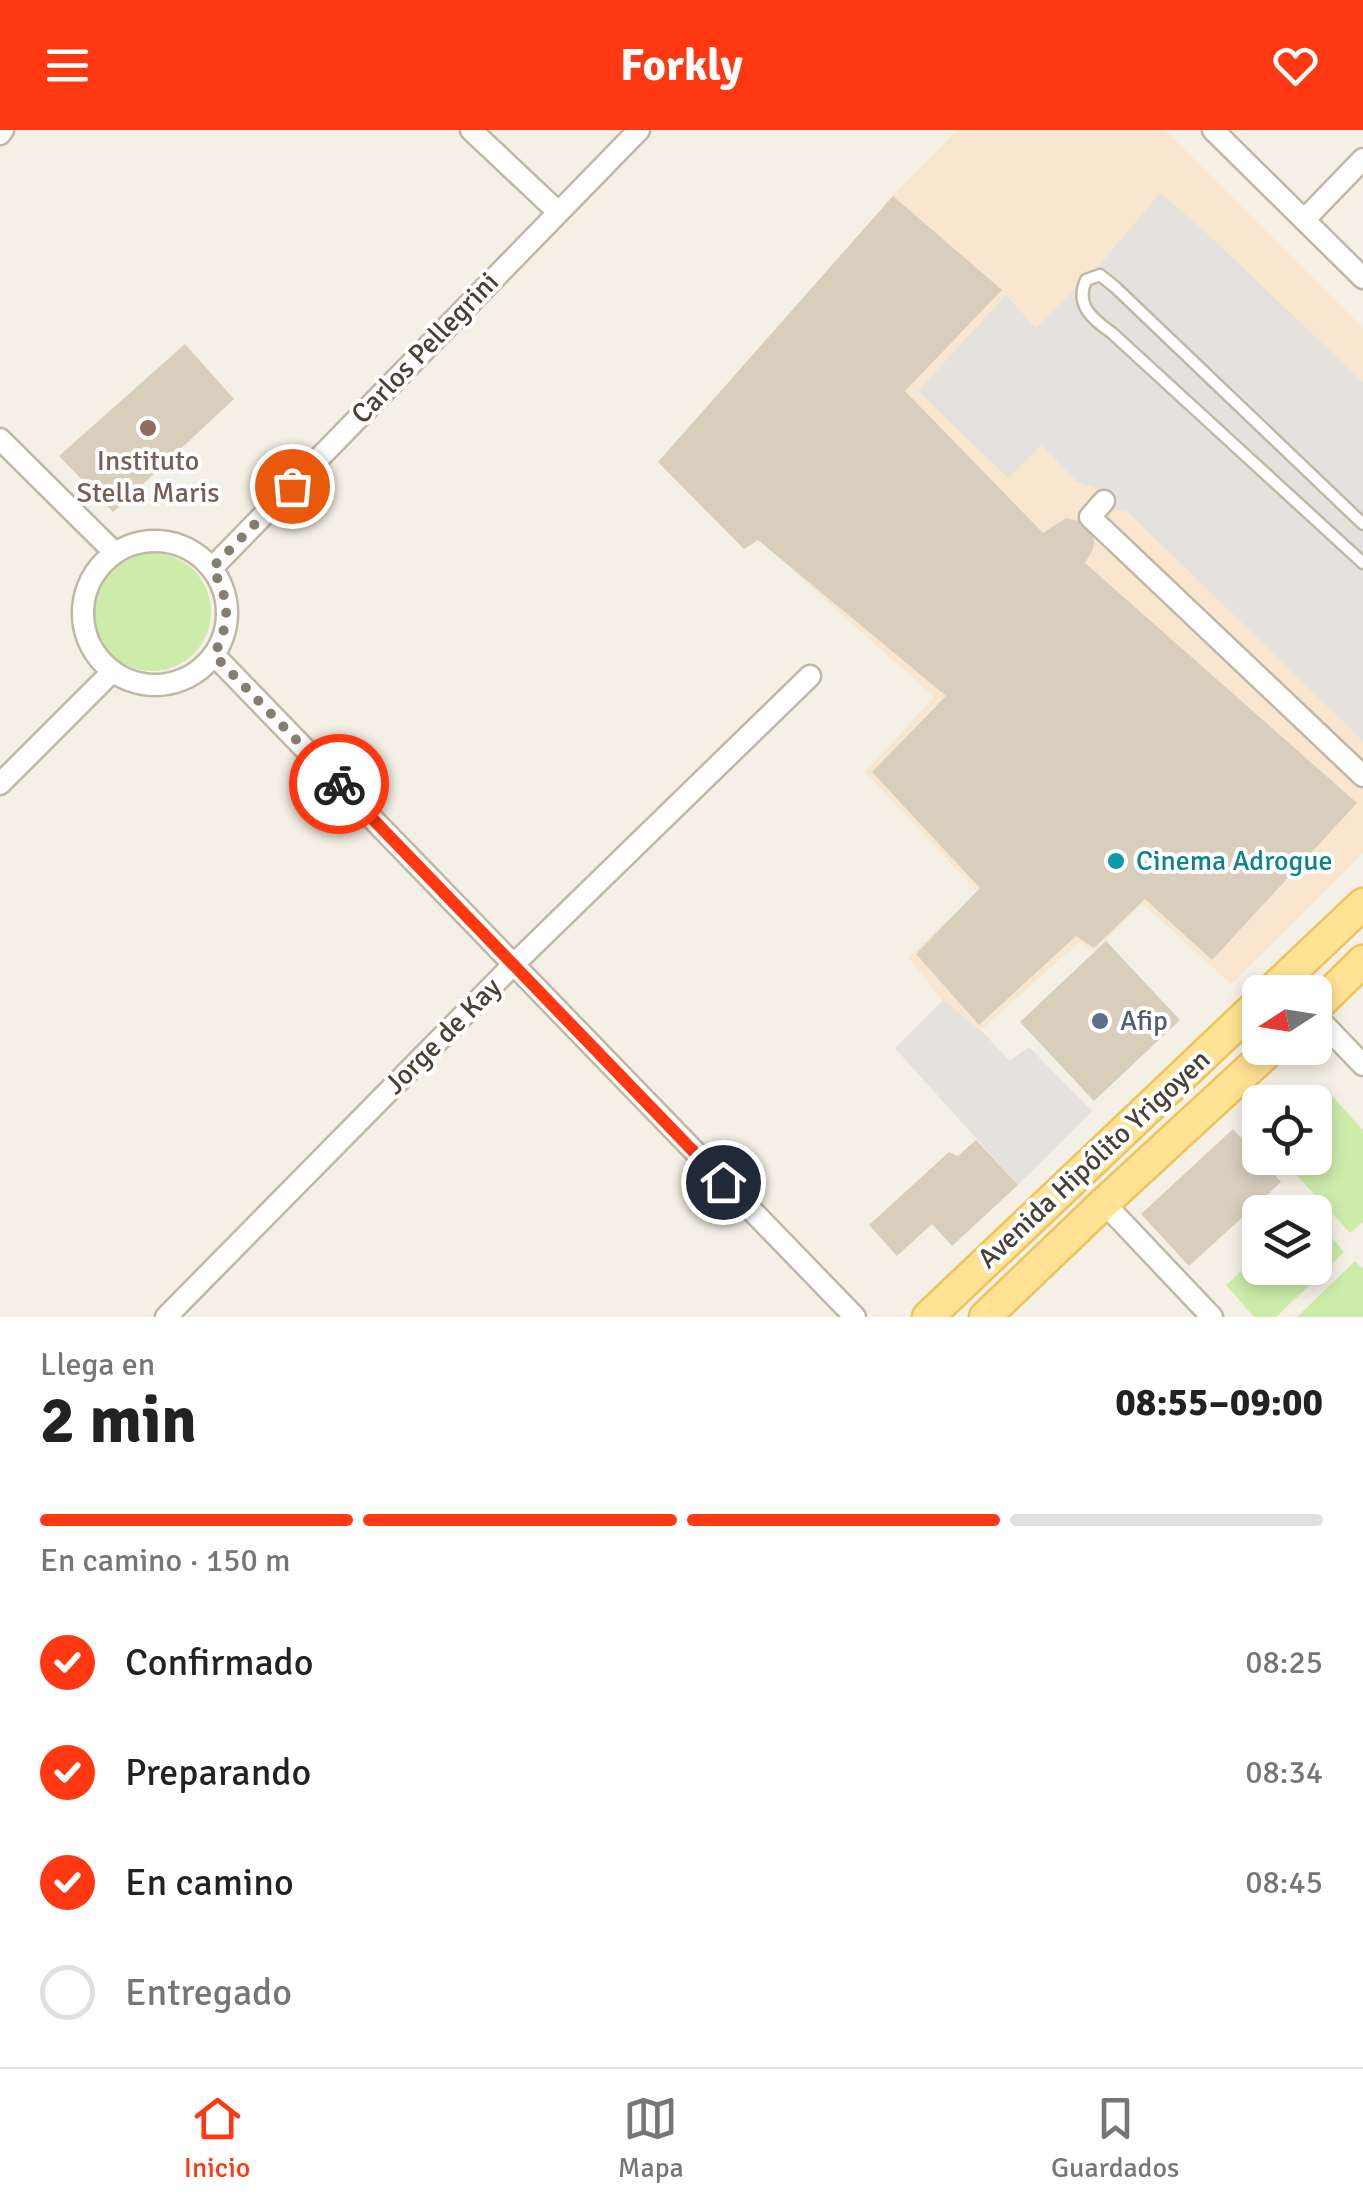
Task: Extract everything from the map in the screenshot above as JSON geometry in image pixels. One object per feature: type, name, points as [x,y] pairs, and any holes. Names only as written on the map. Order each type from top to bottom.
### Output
[{"type":"main road","points":[[1288,975],[1363,904]]},
{"type":"main road","points":[[1332,994],[1363,962]]},
{"type":"main road","name":"Avenida Hipólito Yrigoyen","points":[[928,1317],[1242,1019]]},
{"type":"main road","name":"Avenida Hipólito Yrigoyen","points":[[985,1317],[1254,1065]]},
{"type":"street","points":[[470,130],[558,212]]},
{"type":"street","name":"Carlos Pellegrini","points":[[212,568],[639,130]]},
{"type":"street","points":[[1213,130],[1363,278]]},
{"type":"street","points":[[1304,220],[1363,160]]},
{"type":"street","points":[[0,439],[114,552]]},
{"type":"street","points":[[1104,501],[1090,517],[1363,776]]},
{"type":"street","points":[[134,543],[176,543],[196,553],[212,568],[223,588],[227,611],[224,634],[214,655],[198,671],[178,681],[156,685],[133,682],[98,658],[84,621],[84,601],[90,582],[114,552],[134,543]]},
{"type":"street","points":[[214,655],[855,1317]]},
{"type":"street","points":[[0,784],[113,671]]},
{"type":"street","name":"Jorge de Kay","points":[[166,1317],[513,965],[810,676]]},
{"type":"street","points":[[1332,1030],[1363,1065]]},
{"type":"street","points":[[1104,1203],[1212,1317]]},
{"type":"lane","points":[[1363,524],[1115,287],[1100,274],[1086,280],[1081,292],[1093,320],[1112,332],[1363,563]]},
{"type":"shaded area","points":[[957,130],[1165,130],[1363,328],[1363,853],[1231,984],[1142,903],[1094,952],[1079,942],[981,1030],[1010,1061],[1029,1047],[1092,1111],[1018,1185],[895,1048],[943,1001],[908,957],[978,892],[865,772],[934,697],[759,540],[744,549],[658,462],[893,196]]},
{"type":"shaded area","points":[[1160,193],[1363,382],[1363,741],[1128,512],[1110,508],[1097,488],[1077,482],[1041,445],[1008,478],[918,391],[1006,295],[1036,328],[1101,263]]},
{"type":"shaded area","points":[[943,1000],[1010,1061],[1029,1047],[1092,1111],[1018,1185],[895,1048]]},
{"type":"green space","points":[[152,553],[175,558],[194,570],[206,589],[211,612],[206,635],[194,654],[175,666],[152,671],[129,666],[110,654],[98,635],[93,612],[98,589],[110,570],[129,558]]},
{"type":"green space","points":[[1332,1096],[1363,1130],[1363,1222],[1350,1233],[1332,1213],[1332,1195],[1315,1195],[1297,1175],[1332,1175]]},
{"type":"green space","points":[[1332,1238],[1344,1252],[1332,1263]]},
{"type":"green space","points":[[1355,1261],[1363,1269],[1363,1317],[1297,1317],[1332,1285]]},
{"type":"green space","points":[[1242,1270],[1242,1285],[1309,1285],[1276,1317],[1254,1317],[1226,1285]]},
{"type":"building","points":[[893,196],[1002,290],[905,391],[1043,533],[1066,518],[1083,522],[1094,540],[1085,563],[1357,803],[1212,960],[1145,899],[1094,948],[1076,936],[979,1025],[916,954],[980,888],[872,772],[946,696],[758,540],[744,549],[658,462]]},
{"type":"building","name":"Instituto Stella Maris","points":[[185,344],[234,399],[113,512],[59,456]]},
{"type":"building","name":"Afip","points":[[1106,941],[1180,1020],[1094,1101],[1020,1022]]},
{"type":"building","points":[[1233,1129],[1242,1139],[1242,1175],[1275,1175],[1281,1182],[1267,1195],[1242,1195],[1242,1218],[1189,1266],[1141,1214]]},
{"type":"building","points":[[976,1140],[1018,1185],[952,1246],[932,1224],[897,1256],[869,1225],[949,1152],[958,1156]]},
{"type":"way so far","points":[[292,486],[212,568],[223,588],[227,611],[224,634],[214,655],[339,784]]},
{"type":"place","name":"Instituto Stella Maris","points":[[148,428]]},
{"type":"place","name":"Cinema Adrogue","points":[[1116,861]]},
{"type":"place","name":"Afip","points":[[1100,1021]]},
{"type":"route","points":[[339,784],[723,1182]]}]
